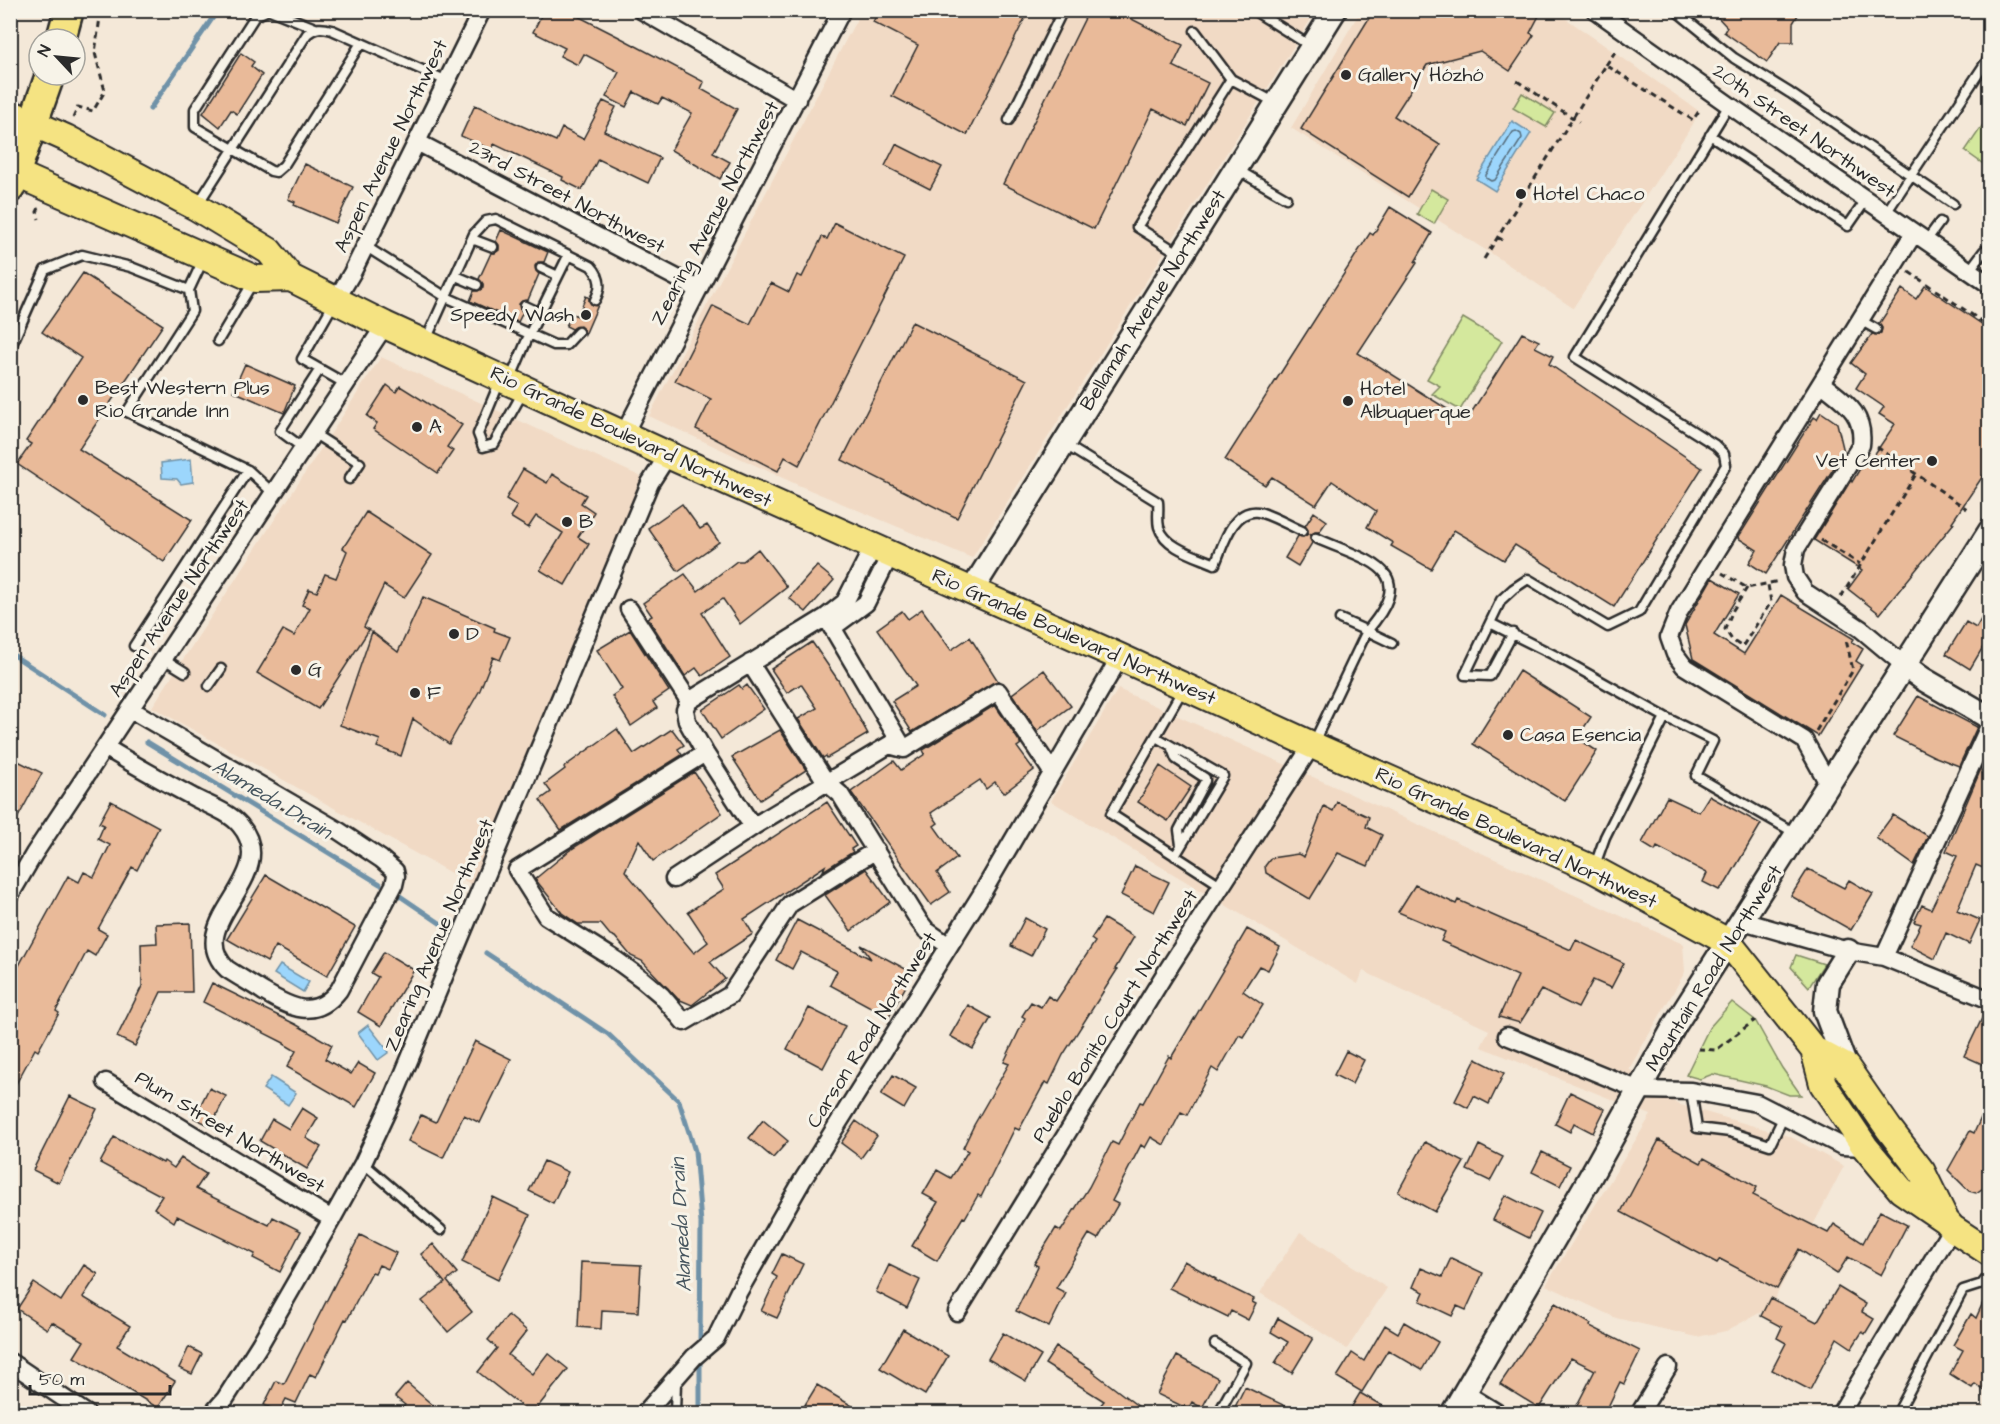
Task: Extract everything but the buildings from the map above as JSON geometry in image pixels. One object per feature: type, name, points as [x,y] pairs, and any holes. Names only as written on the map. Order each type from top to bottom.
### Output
[{"type":"highway","points":[[64,27],[69,10]]},
{"type":"highway","points":[[12,177],[22,118],[42,87]]},
{"type":"main road","name":"Rio Grande Boulevard Northwest","points":[[22,118],[66,138],[196,207],[269,251],[291,278],[384,325],[1312,745],[1736,931],[1814,1050],[1823,1084],[1866,1147],[1901,1190],[1989,1253]]},
{"type":"main road","name":"Rio Grande Boulevard Northwest","points":[[12,177],[47,187],[255,279],[291,278]]},
{"type":"main road","name":"Rio Grande Boulevard Northwest","points":[[1814,1050],[1846,1067],[1922,1172],[1949,1224]]},
{"type":"street","name":"Aspen Avenue Northwest","points":[[336,300],[482,10]]},
{"type":"street","points":[[641,10],[797,100]]},
{"type":"street","name":"Zearing Avenue Northwest","points":[[624,434],[842,10]]},
{"type":"street","name":"Bellamah Avenue Northwest","points":[[972,590],[1335,10]]},
{"type":"street","name":"20th Street Northwest","points":[[1595,10],[1989,285]]},
{"type":"street","name":"23rd Street Northwest","points":[[417,142],[698,289]]},
{"type":"street","points":[[1829,784],[1804,740],[1684,666],[1675,654],[1669,637],[1679,612],[1821,382],[1860,320],[1920,237]]},
{"type":"street","name":"Aspen Avenue Northwest","points":[[10,895],[34,854],[384,325]]},
{"type":"street","points":[[1821,382],[1856,414],[1862,428],[1861,445],[1796,549],[1793,565],[1795,577],[1805,592],[1861,629],[1923,679],[1989,718]]},
{"type":"street","name":"Zearing Avenue Northwest","points":[[212,1413],[225,1399],[260,1344],[363,1163],[396,1094],[650,483],[668,455]]},
{"type":"street","name":"Mountain Road Northwest","points":[[1452,1413],[1675,1025],[1989,531]]},
{"type":"street","points":[[754,826],[705,753],[687,721],[685,710],[689,701],[750,663],[866,603],[882,551]]},
{"type":"street","points":[[629,609],[689,701]]},
{"type":"street","points":[[829,622],[904,748]]},
{"type":"street","name":"Carson Road Northwest","points":[[644,1413],[694,1357],[716,1338],[739,1291],[802,1181],[949,946],[1120,657]]},
{"type":"street","points":[[750,663],[826,782],[840,794],[926,930],[949,946]]},
{"type":"street","points":[[674,879],[754,826],[889,744],[904,748],[998,691],[1052,772]]},
{"type":"street","points":[[105,747],[233,819],[249,839],[251,859],[247,873],[214,933],[215,948],[220,962],[227,969],[295,1008],[304,1010],[320,1006],[334,997],[394,885],[395,871],[339,831],[130,709]]},
{"type":"street","points":[[1884,957],[1989,724]]},
{"type":"street","name":"Pueblo Bonito Court Northwest","points":[[957,1312],[1163,977],[1312,745]]},
{"type":"street","points":[[705,753],[517,870],[546,916],[642,979],[661,995],[684,1022],[730,995],[790,904],[876,850]]},
{"type":"street","points":[[1736,931],[1884,957],[1989,1000]]},
{"type":"street","points":[[1846,1067],[1825,1011],[1828,983],[1848,951]]},
{"type":"street","points":[[1507,1036],[1639,1090],[1691,1091],[1757,1103],[1842,1146],[1866,1147]]},
{"type":"street","name":"Plum Street Northwest","points":[[106,1082],[332,1219]]},
{"type":"street","points":[[1840,1413],[1949,1224]]},
{"type":"street","points":[[10,1362],[87,1413]]},
{"type":"street","points":[[1639,1413],[1668,1367]]},
{"type":"street","points":[[1465,1393],[1499,1413]]},
{"type":"lane","points":[[361,43],[284,165],[276,172],[195,127],[195,109],[255,16],[269,10],[315,28],[323,27],[332,30],[447,81]]},
{"type":"lane","points":[[1009,120],[1063,10]]},
{"type":"lane","points":[[1253,10],[1312,47]]},
{"type":"lane","points":[[1675,10],[1734,58],[1953,204]]},
{"type":"lane","points":[[196,207],[307,34],[315,28]]},
{"type":"lane","points":[[1196,31],[1231,79],[1277,104]]},
{"type":"lane","points":[[1886,213],[1989,56]]},
{"type":"lane","points":[[1181,255],[1137,227],[1231,79]]},
{"type":"lane","points":[[1513,633],[1490,676],[1465,675],[1501,600],[1528,579],[1608,627],[1639,612],[1726,465],[1724,453],[1715,445],[1575,357],[1729,105]]},
{"type":"lane","points":[[1710,135],[1848,226],[1866,200]]},
{"type":"lane","points":[[1236,169],[1286,198]]},
{"type":"lane","points":[[425,343],[472,238],[486,221],[496,219],[591,266],[598,273],[600,289],[595,300]]},
{"type":"lane","points":[[1920,237],[1940,222]]},
{"type":"lane","points":[[472,238],[494,247]]},
{"type":"lane","points":[[365,246],[446,297],[529,335],[554,345],[566,345],[578,332]]},
{"type":"lane","points":[[1969,271],[1983,251]]},
{"type":"lane","points":[[10,349],[45,270],[82,255],[131,267],[189,290]]},
{"type":"lane","points":[[512,383],[478,434],[483,447],[494,444],[529,335],[568,256]]},
{"type":"lane","points":[[204,257],[189,290],[192,311],[127,412],[248,470],[273,493]]},
{"type":"lane","points":[[541,268],[558,276]]},
{"type":"lane","points":[[456,276],[477,285]]},
{"type":"lane","points":[[218,341],[255,279]]},
{"type":"lane","points":[[336,300],[302,358],[346,384]]},
{"type":"lane","points":[[525,306],[540,313]]},
{"type":"lane","points":[[1860,320],[1876,329]]},
{"type":"lane","points":[[303,448],[280,431],[320,369]]},
{"type":"lane","points":[[313,433],[358,462],[350,479]]},
{"type":"lane","points":[[1064,444],[1158,502],[1159,526],[1163,537],[1174,545],[1215,564],[1230,530],[1238,519],[1248,513],[1258,512],[1302,531]]},
{"type":"lane","points":[[134,646],[248,470]]},
{"type":"lane","points":[[1312,745],[1367,631],[1381,615],[1390,596],[1390,581],[1379,567],[1316,538]]},
{"type":"lane","points":[[1340,620],[1392,643]]},
{"type":"lane","points":[[1490,623],[1513,633],[1713,741],[1696,776],[1798,834]]},
{"type":"lane","points":[[164,659],[184,672]]},
{"type":"lane","points":[[209,686],[220,669]]},
{"type":"lane","points":[[1184,686],[1111,814],[1222,886]]},
{"type":"lane","points":[[1593,869],[1605,837],[1665,717]]},
{"type":"lane","points":[[1156,737],[1223,776],[1175,856]]},
{"type":"lane","points":[[1171,746],[1176,759],[1205,778],[1206,781],[1179,830],[1181,845]]},
{"type":"lane","points":[[1691,1091],[1696,1128],[1730,1132],[1770,1145],[1784,1116]]},
{"type":"lane","points":[[363,1163],[441,1230]]},
{"type":"lane","points":[[1898,1413],[1963,1290],[1982,1284],[1989,1274]]},
{"type":"lane","points":[[1215,1344],[1246,1363],[1218,1413]]},
{"type":"lane","points":[[675,1413],[676,1377]]},
{"type":"path","points":[[66,138],[78,107],[93,111],[105,91],[95,53],[101,10]]},
{"type":"path","points":[[1484,259],[1615,52]]},
{"type":"path","points":[[1606,65],[1693,120],[1699,111]]},
{"type":"path","points":[[1517,81],[1579,122]]},
{"type":"path","points":[[39,219],[37,212],[47,187]]},
{"type":"path","points":[[1497,237],[1506,242]]},
{"type":"path","points":[[1908,271],[1989,327]]},
{"type":"path","points":[[1877,447],[1967,509]]},
{"type":"path","points":[[1840,598],[1916,474]]},
{"type":"path","points":[[1821,539],[1860,564]]},
{"type":"path","points":[[1715,569],[1747,588],[1779,581]]},
{"type":"path","points":[[1747,588],[1725,629],[1732,640],[1742,647],[1771,602],[1768,585]]},
{"type":"path","points":[[1812,737],[1853,670],[1845,636]]},
{"type":"path","points":[[1698,1049],[1716,1050],[1755,1020]]},
{"type":"shaded area","name":"Hotel Chaco","points":[[1361,10],[1555,11],[1699,111],[1693,124],[1573,308],[1500,259],[1291,128]]},
{"type":"shaded area","points":[[861,11],[1316,11],[972,558],[798,485],[649,416]]},
{"type":"shaded area","points":[[381,357],[646,479],[513,786],[476,887],[152,707]]},
{"type":"shaded area","points":[[1118,689],[1683,944],[1685,972],[1629,1069],[1677,1104],[1789,1136],[1844,1166],[1775,1298],[1763,1311],[1726,1331],[1697,1337],[1616,1318],[1546,1285],[1651,1115],[1481,1047],[1489,1030],[1363,971],[1358,984],[1051,801]]},
{"type":"shaded area","points":[[1300,1232],[1387,1288],[1347,1349],[1260,1293]]},
{"type":"green space","points":[[1522,93],[1555,113],[1546,127],[1513,108]]},
{"type":"green space","points":[[1989,116],[1989,168],[1965,151]]},
{"type":"green space","points":[[1431,189],[1448,199],[1434,224],[1417,214]]},
{"type":"green space","points":[[1463,318],[1502,341],[1460,410],[1432,394],[1440,386],[1427,379]]},
{"type":"green space","points":[[1796,955],[1824,964],[1809,987],[1791,967]]},
{"type":"green space","points":[[1732,1002],[1755,1020],[1782,1068],[1801,1095],[1789,1095],[1766,1086],[1713,1074],[1700,1079],[1686,1075],[1709,1028]]},
{"type":"water","points":[[1512,121],[1531,133],[1495,191],[1476,179]]},
{"type":"water","points":[[191,459],[193,482],[181,484],[177,479],[162,478],[161,463]]},
{"type":"water","points":[[280,965],[309,982],[303,992],[274,974]]},
{"type":"water","points":[[368,1025],[389,1052],[378,1060],[358,1033]]},
{"type":"water","points":[[271,1077],[296,1093],[288,1105],[263,1089]]},
{"type":"waterway","points":[[150,109],[218,10]]},
{"type":"waterway","name":"Alameda Drain","points":[[10,653],[105,715]]},
{"type":"waterway","name":"Alameda Drain","points":[[147,742],[380,884]]},
{"type":"waterway","name":"Alameda Drain","points":[[400,896],[453,932]]},
{"type":"waterway","name":"Alameda Drain","points":[[486,953],[608,1034],[679,1101],[695,1151],[701,1223],[700,1348]]},
{"type":"waterway","name":"Alameda Drain","points":[[700,1357],[700,1414]]},
{"type":"place","name":"Gallery Hózhó","points":[[1346,75]]},
{"type":"place","name":"Hotel Chaco","points":[[1521,194]]},
{"type":"place","name":"Speedy Wash","points":[[586,315]]},
{"type":"place","name":"Best Western Plus Rio Grande Inn","points":[[83,400]]},
{"type":"place","name":"Hotel Albuquerque","points":[[1348,401]]},
{"type":"place","name":"A","points":[[417,427]]},
{"type":"place","name":"Vet Center","points":[[1932,461]]},
{"type":"place","name":"B","points":[[567,522]]},
{"type":"place","name":"D","points":[[454,634]]},
{"type":"place","name":"G","points":[[296,670]]},
{"type":"place","name":"F","points":[[415,693]]},
{"type":"place","name":"Casa Esencia","points":[[1508,735]]}]
